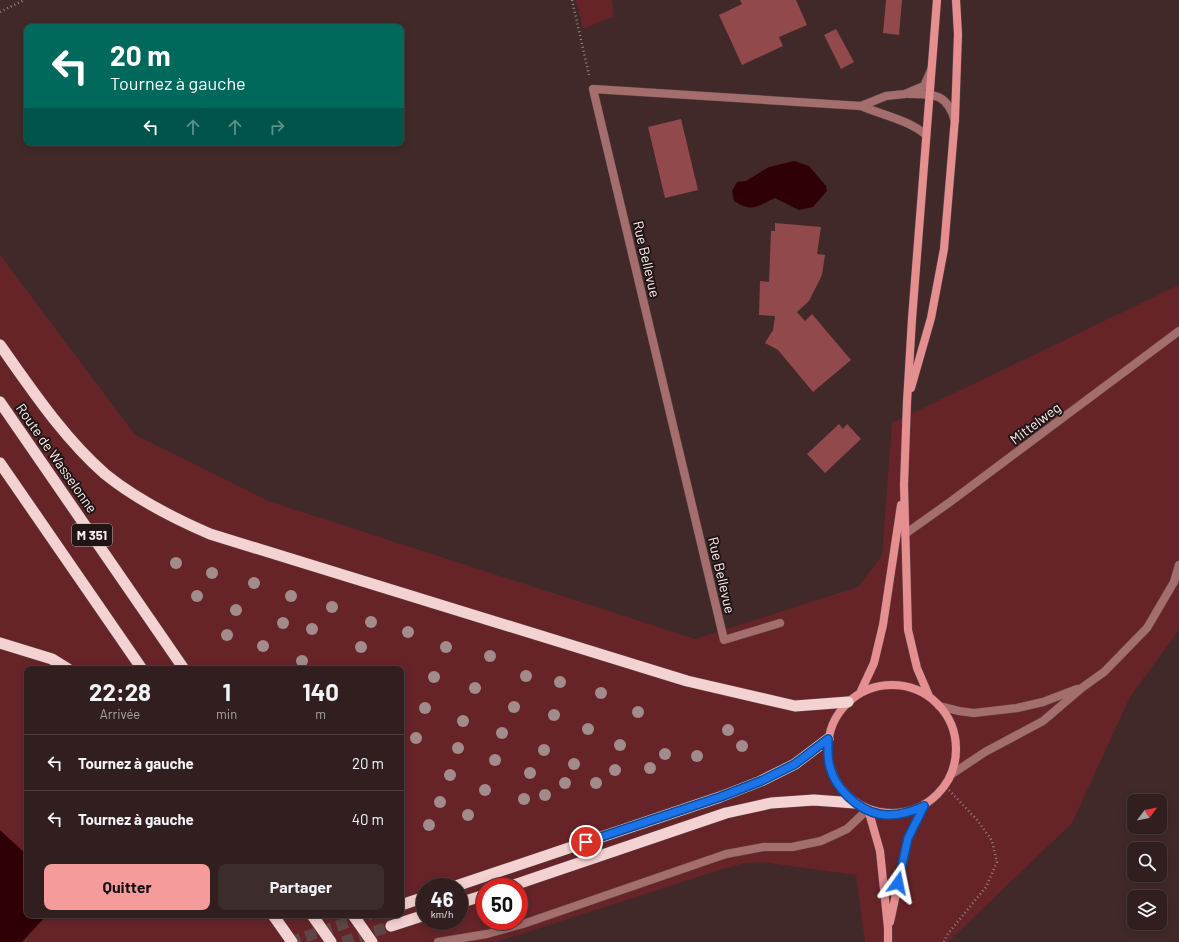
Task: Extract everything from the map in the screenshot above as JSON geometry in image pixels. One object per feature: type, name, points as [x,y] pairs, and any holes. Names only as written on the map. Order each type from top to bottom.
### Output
[{"type":"highway","points":[[0,345],[46,409],[73,442],[106,474],[143,501],[176,520],[210,534],[687,681],[795,706],[848,702]]},
{"type":"highway","name":"Route de Wasselonne","points":[[0,402],[182,666]]},
{"type":"highway","name":"M 351","points":[[0,463],[140,666]]},
{"type":"highway","points":[[0,644],[52,660],[63,666]]},
{"type":"highway","points":[[468,882],[720,797],[754,784],[795,764],[828,739]]},
{"type":"highway","points":[[528,880],[726,813],[771,803],[814,800],[855,803]]},
{"type":"highway","points":[[404,904],[416,899]]},
{"type":"highway","points":[[275,918],[292,942]]},
{"type":"highway","points":[[314,918],[331,942]]},
{"type":"highway","points":[[356,918],[372,942]]},
{"type":"highway","points":[[391,926],[416,918]]},
{"type":"main road","points":[[929,696],[917,668],[908,630],[904,485],[907,402],[937,0]]},
{"type":"main road","points":[[907,402],[931,318],[944,249],[955,122],[958,34],[956,0]]},
{"type":"main road","points":[[860,693],[874,663],[883,625],[904,485]]},
{"type":"main road","points":[[884,685],[897,685],[919,691],[929,696],[940,706],[948,718],[954,731],[956,760],[952,774],[945,786],[936,798],[924,806],[913,811],[879,814],[855,803],[844,793],[836,781],[830,768],[828,739],[832,725],[839,712],[848,702],[860,693],[871,688],[884,685]]},
{"type":"main road","points":[[888,928],[908,838],[924,806]]},
{"type":"main road","points":[[868,809],[880,852],[888,928],[888,942]]},
{"type":"street","points":[[905,94],[924,86],[932,69]]},
{"type":"street","points":[[593,89],[860,106],[900,120],[920,129],[926,135]]},
{"type":"street","name":"Rue Bellevue","points":[[593,89],[724,640],[780,623]]},
{"type":"street","points":[[860,106],[886,96],[930,94],[940,97],[947,103],[953,114],[955,122]]},
{"type":"street","name":"Mittelweg","points":[[905,534],[1179,331]]},
{"type":"street","points":[[952,774],[984,752],[1043,721],[1083,687],[1104,672],[1147,628],[1174,582],[1179,565]]},
{"type":"street","points":[[940,706],[959,711],[974,712],[1017,708],[1043,702],[1083,687]]},
{"type":"street","points":[[438,942],[487,934],[523,924],[726,854],[764,848],[792,847],[821,841],[847,829],[868,809]]},
{"type":"path","points":[[0,12],[24,0]]},
{"type":"path","points":[[572,0],[593,89]]},
{"type":"path","points":[[944,942],[947,935],[986,887],[997,862],[992,841],[978,821],[945,786]]},
{"type":"shaded area","points":[[576,0],[612,0],[614,16],[583,29]]},
{"type":"shaded area","points":[[794,161],[809,166],[826,186],[827,191],[813,207],[799,210],[775,198],[755,207],[746,207],[734,201],[732,191],[737,182],[746,181],[769,167]]},
{"type":"shaded area","points":[[0,255],[135,435],[271,502],[695,639],[858,587],[882,556],[892,423],[1179,285],[1179,630],[1130,697],[1072,823],[948,942],[865,942],[856,875],[762,862],[744,863],[496,942],[0,942]]},
{"type":"shaded area","points":[[0,830],[24,852],[24,918],[44,918],[22,942],[0,942]]},
{"type":"building","points":[[740,0],[796,0],[807,25],[779,37],[783,46],[742,65],[719,15],[742,4]]},
{"type":"building","points":[[886,0],[902,0],[899,35],[883,33]]},
{"type":"building","points":[[836,29],[854,62],[841,69],[824,35]]},
{"type":"building","points":[[681,119],[698,190],[665,198],[648,127]]},
{"type":"building","points":[[775,223],[821,227],[817,254],[825,255],[822,275],[809,301],[797,312],[805,321],[812,314],[851,360],[813,392],[778,350],[765,343],[773,330],[775,316],[759,315],[760,281],[769,282],[771,231],[775,231]]},
{"type":"building","points":[[839,424],[843,429],[847,424],[861,439],[825,473],[807,454]]},
{"type":"tunnel","points":[[290,942],[361,918]]},
{"type":"tunnel","points":[[343,942],[391,926]]},
{"type":"route","points":[[586,842],[720,797],[761,781],[795,764],[828,739],[830,768],[844,793],[855,803],[879,814],[913,811],[924,806],[908,838],[898,883]]}]
